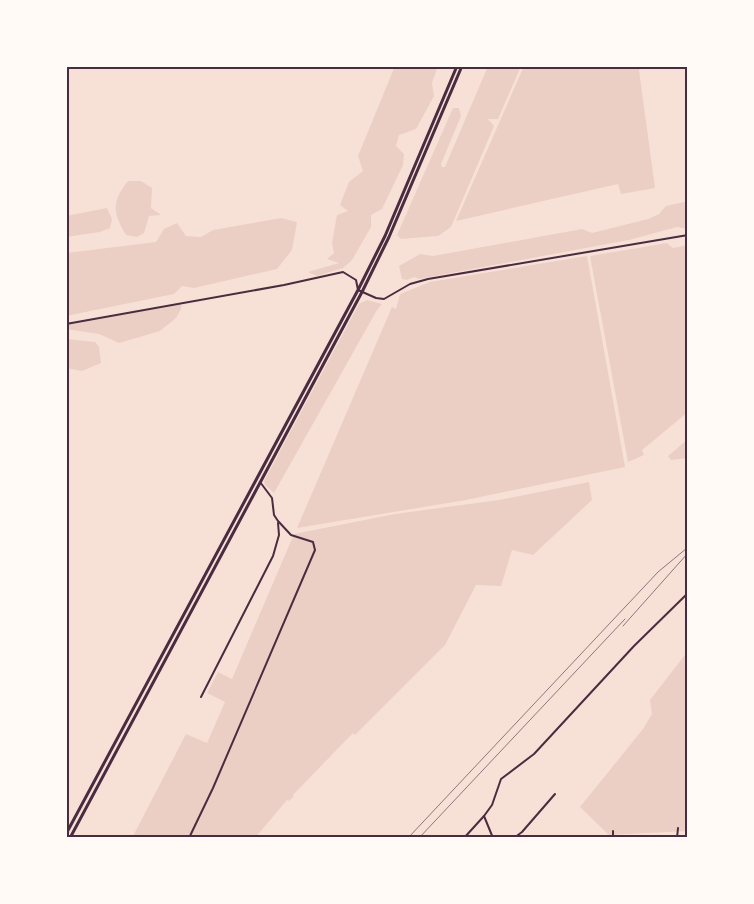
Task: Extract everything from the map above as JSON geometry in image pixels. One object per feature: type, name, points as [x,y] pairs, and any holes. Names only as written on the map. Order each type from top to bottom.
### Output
[{"type":"main road","points":[[70,838],[360,291],[457,66]]},
{"type":"main road","points":[[66,834],[389,237],[462,66]]},
{"type":"street","points":[[66,324],[284,285],[343,272],[356,280],[360,291],[376,298],[384,299],[410,284],[428,278],[688,235]]},
{"type":"street","points":[[189,838],[315,550],[313,542],[291,536],[278,521],[274,514],[272,498],[260,482]]},
{"type":"street","points":[[201,697],[273,556],[279,535],[278,521]]},
{"type":"street","points":[[464,838],[492,806],[501,779],[534,754],[634,646],[688,593]]},
{"type":"street","points":[[514,838],[522,832],[555,794]]},
{"type":"street","points":[[484,816],[493,838]]},
{"type":"street","points":[[677,838],[678,828]]},
{"type":"street","points":[[613,838],[614,831]]},
{"type":"shaded area","points":[[395,66],[438,66],[432,83],[434,96],[416,129],[399,135],[396,146],[404,154],[403,165],[382,209],[371,215],[371,227],[352,260],[343,268],[317,276],[308,272],[339,263],[327,259],[334,253],[332,243],[337,215],[348,211],[340,205],[349,182],[363,171],[358,156]]},
{"type":"shaded area","points":[[488,66],[521,66],[498,119],[488,119],[494,126],[451,227],[438,236],[401,239],[397,235],[453,108],[459,108],[461,116],[441,164],[442,167],[445,167]]},
{"type":"shaded area","points":[[524,66],[648,66],[639,70],[655,188],[621,194],[618,184],[456,221]]},
{"type":"shaded area","points":[[128,181],[141,181],[152,188],[151,208],[161,215],[149,216],[144,233],[137,237],[126,235],[116,214],[116,202]]},
{"type":"shaded area","points":[[688,201],[688,229],[677,227],[629,240],[419,279],[414,277],[407,280],[402,279],[399,266],[420,254],[433,256],[582,229],[592,233],[648,219],[659,214],[666,206]]},
{"type":"shaded area","points":[[107,208],[112,219],[110,228],[100,232],[66,237],[66,216]]},
{"type":"shaded area","points":[[281,218],[297,222],[292,250],[277,269],[194,288],[182,286],[174,294],[66,316],[66,253],[156,242],[164,229],[177,223],[186,236],[201,237],[213,230]]},
{"type":"shaded area","points":[[667,243],[673,248],[688,245],[688,412],[642,450],[644,455],[628,462],[590,256]]},
{"type":"shaded area","points":[[587,256],[625,467],[466,500],[297,528],[392,307],[396,309],[400,294],[430,282]]},
{"type":"shaded area","points":[[367,300],[382,304],[274,493],[265,485],[264,481],[359,304]]},
{"type":"shaded area","points":[[181,303],[181,309],[176,318],[160,331],[119,343],[99,334],[66,329],[66,324]]},
{"type":"shaded area","points":[[66,339],[95,342],[99,347],[101,363],[82,371],[66,368]]},
{"type":"shaded area","points":[[688,439],[688,458],[671,460],[668,456]]},
{"type":"shaded area","points":[[589,482],[592,500],[533,555],[512,550],[501,586],[476,585],[445,645],[355,735],[353,733],[289,801],[287,800],[255,838],[132,838],[186,734],[207,743],[225,702],[207,693],[218,672],[232,679],[294,534],[395,514],[499,500]]},
{"type":"shaded area","points":[[688,651],[688,831],[609,835],[580,807],[643,729],[652,714],[650,700]]},
{"type":"railway","points":[[408,838],[658,572],[687,548]]},
{"type":"railway","points":[[623,626],[688,553]]},
{"type":"railway","points":[[419,838],[625,619]]}]
